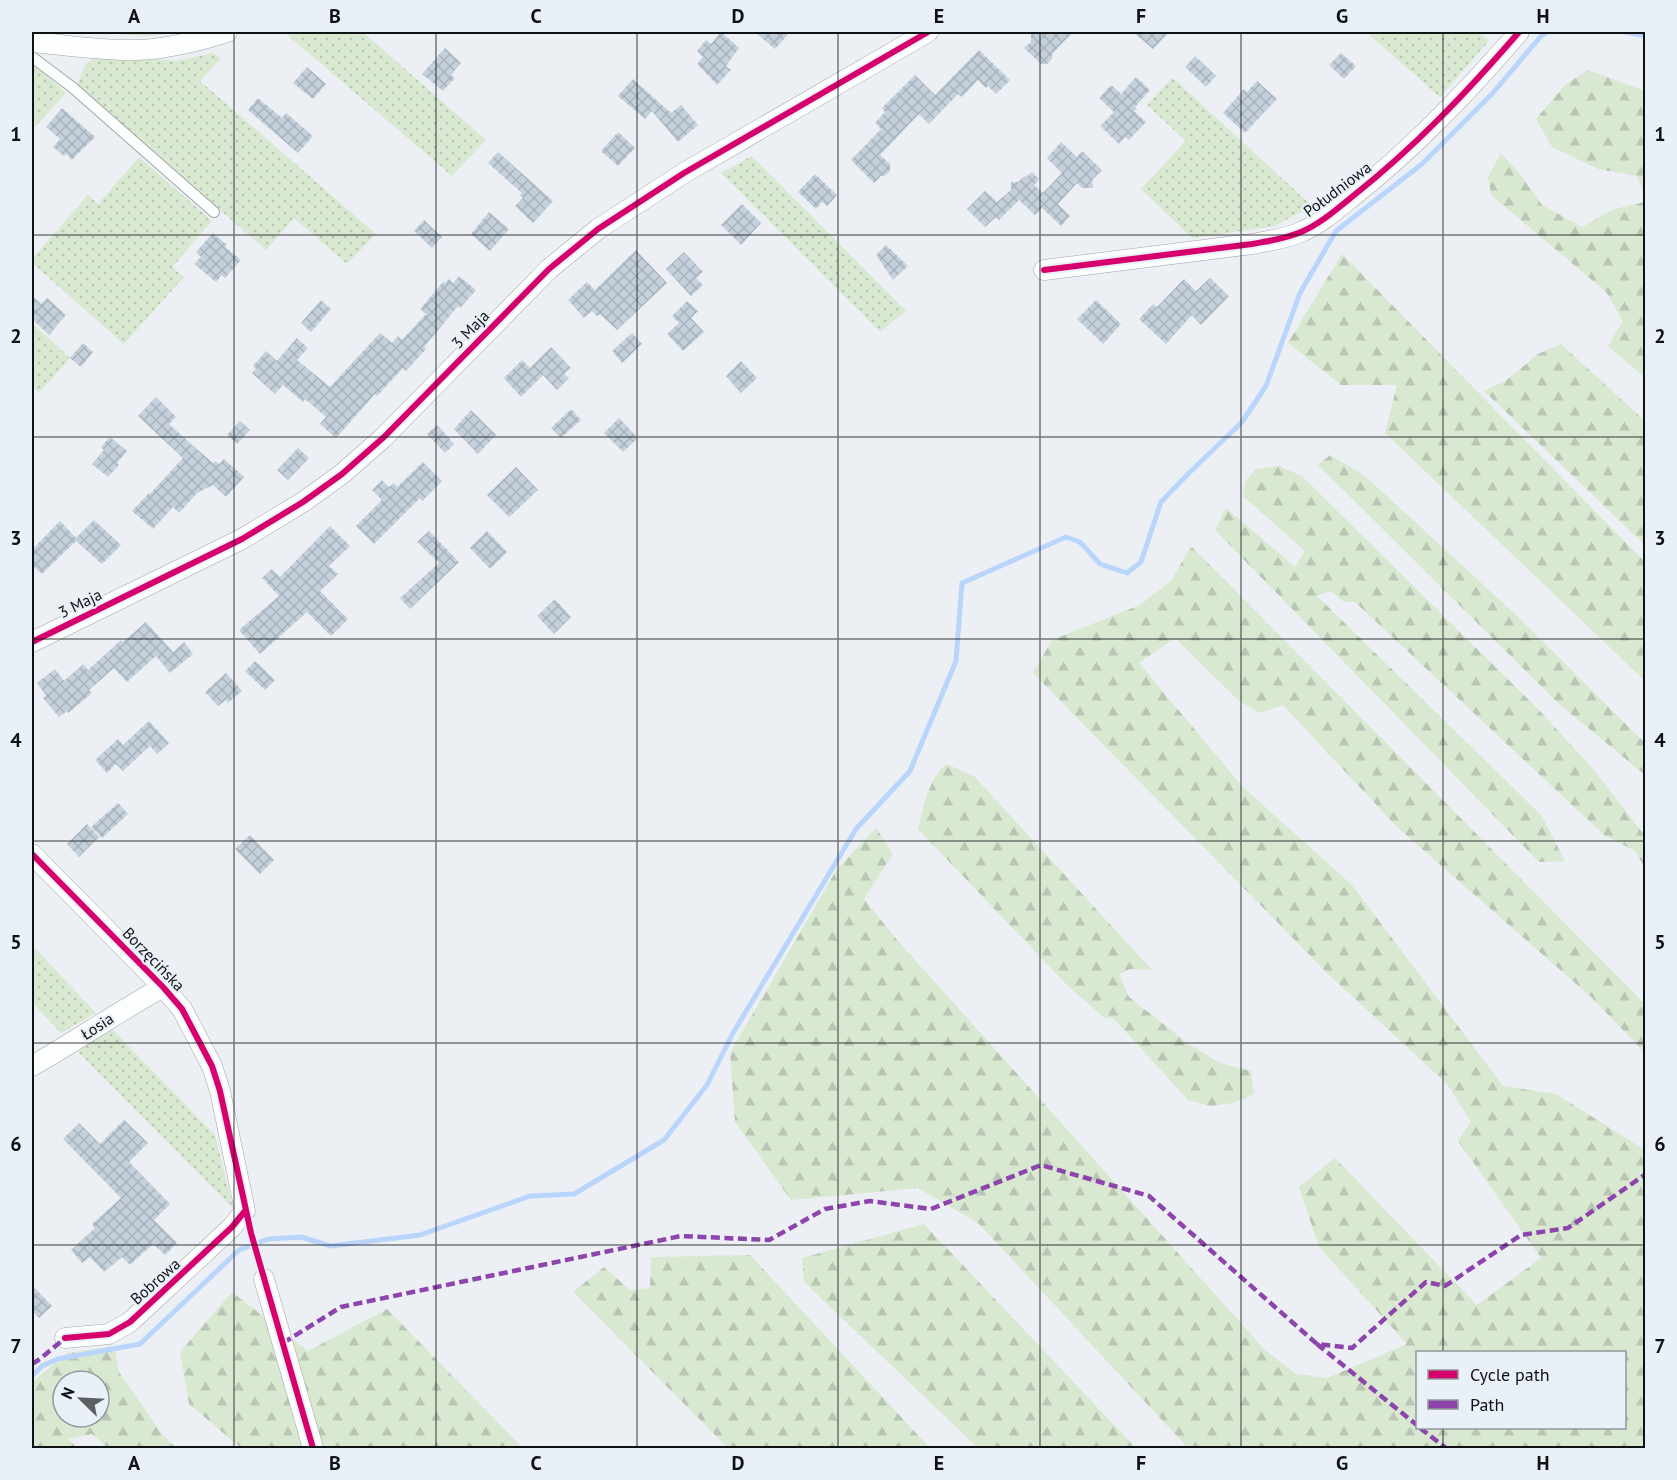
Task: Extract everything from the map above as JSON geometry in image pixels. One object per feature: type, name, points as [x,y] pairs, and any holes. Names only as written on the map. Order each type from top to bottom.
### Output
[{"type":"street","points":[[32,42],[140,50],[162,48],[227,32]]},
{"type":"street","name":"3 Maja","points":[[32,642],[242,539],[303,502],[342,474],[384,437],[541,277],[598,230],[684,173],[928,32]]},
{"type":"street","name":"Południowa","points":[[1044,270],[1252,244],[1283,238],[1302,231],[1321,221],[1354,196],[1417,141],[1477,81],[1519,32]]},
{"type":"street","name":"Borzęcińska","points":[[32,854],[182,1009],[202,1044],[220,1091],[245,1211]]},
{"type":"street","name":"Łosia","points":[[32,1066],[163,987]]},
{"type":"street","name":"Bobrowa","points":[[65,1338],[110,1334],[130,1322],[225,1234],[245,1211]]},
{"type":"street","points":[[264,1279],[313,1449]]},
{"type":"lane","points":[[32,57],[72,87],[214,212]]},
{"type":"green space","points":[[79,32],[184,32],[148,36]]},
{"type":"green space","points":[[284,32],[363,32],[486,140],[452,176]]},
{"type":"green space","points":[[1366,32],[1478,32],[1489,41],[1440,97]]},
{"type":"green space","points":[[213,53],[221,58],[200,81],[376,234],[347,264],[294,218],[266,250],[77,85],[85,66],[96,55],[110,54],[177,61]]},
{"type":"green space","points":[[32,63],[66,93],[32,130]]},
{"type":"green space","points":[[1588,70],[1645,91],[1645,197],[1637,176],[1598,169],[1552,147],[1536,119],[1565,85]]},
{"type":"green space","points":[[1172,78],[1312,206],[1275,226],[1192,238],[1141,189],[1186,141],[1147,105]]},
{"type":"green space","points":[[1501,153],[1520,174],[1542,205],[1582,227],[1614,209],[1645,202],[1645,378],[1608,346],[1623,321],[1606,292],[1491,195],[1488,177]]},
{"type":"green space","points":[[752,156],[906,311],[880,332],[721,173]]},
{"type":"green space","points":[[139,157],[212,221],[172,267],[184,277],[124,344],[32,263],[32,259],[88,195],[98,204]]},
{"type":"green space","points":[[1342,254],[1645,562],[1645,681],[1385,433],[1397,385],[1341,385],[1288,343]]},
{"type":"green space","points":[[32,323],[70,358],[39,393],[32,386]]},
{"type":"green space","points":[[1561,344],[1645,421],[1645,545],[1484,391],[1508,379],[1538,354]]},
{"type":"green space","points":[[1330,455],[1364,475],[1514,613],[1645,743],[1645,775],[1559,704],[1318,465]]},
{"type":"green space","points":[[1279,466],[1302,476],[1538,709],[1595,771],[1645,836],[1645,868],[1635,851],[1604,835],[1355,602],[1344,602],[1331,591],[1317,596],[1542,816],[1565,861],[1539,862],[1215,530],[1226,508],[1295,567],[1305,551],[1243,496],[1245,482],[1256,469]]},
{"type":"green space","points":[[1191,546],[1645,1004],[1645,1053],[1590,996],[1398,828],[1283,705],[1260,713],[1239,701],[1175,638],[1139,663],[1242,786],[1352,885],[1503,1086],[1556,1094],[1645,1150],[1645,1448],[1188,1448],[978,1223],[918,1188],[791,1200],[735,1122],[730,1053],[837,869],[876,828],[893,854],[864,899],[897,940],[1265,1350],[1296,1374],[1327,1378],[1407,1344],[1319,1247],[1299,1187],[1335,1158],[1477,1305],[1541,1258],[1458,1141],[1471,1122],[1447,1084],[1328,974],[1033,673],[1052,640],[1140,605],[1171,581]]},
{"type":"green space","points":[[946,764],[974,776],[1152,970],[1130,969],[1119,974],[1129,997],[1190,1045],[1220,1063],[1251,1071],[1254,1094],[1233,1103],[1211,1106],[1188,1100],[1114,1019],[1103,1017],[1067,985],[918,829],[931,785]]},
{"type":"green space","points":[[32,945],[96,1013],[61,1033],[32,1002]]},
{"type":"green space","points":[[107,1024],[215,1135],[233,1208],[79,1053],[82,1042]]},
{"type":"green space","points":[[924,1224],[1136,1448],[978,1448],[804,1282],[802,1258]]},
{"type":"green space","points":[[750,1255],[930,1448],[728,1448],[573,1292],[604,1267],[630,1290],[650,1288],[651,1257]]},
{"type":"green space","points":[[232,1292],[308,1351],[387,1309],[523,1448],[241,1448],[189,1404],[180,1352]]},
{"type":"green space","points":[[114,1346],[119,1372],[162,1434],[176,1448],[108,1448],[92,1434],[68,1439],[77,1448],[32,1448],[32,1382],[67,1353]]},
{"type":"building","points":[[721,32],[739,48],[726,66],[731,70],[717,85],[697,64],[703,57],[697,51],[706,40],[711,44]]},
{"type":"building","points":[[755,32],[790,32],[775,49]]},
{"type":"building","points":[[1031,32],[1073,32],[1052,54],[1052,59],[1047,64],[1041,64],[1024,48],[1031,42]]},
{"type":"building","points":[[1133,32],[1169,32],[1153,49]]},
{"type":"building","points":[[445,48],[461,63],[451,75],[455,78],[443,91],[422,74]]},
{"type":"building","points":[[979,50],[1010,80],[996,94],[978,80],[962,97],[958,94],[929,124],[919,114],[880,155],[890,164],[890,171],[874,183],[851,160],[881,129],[875,123],[885,112],[882,108],[915,75],[935,95]]},
{"type":"building","points":[[1341,53],[1356,66],[1344,79],[1329,65]]},
{"type":"building","points":[[1195,56],[1216,76],[1206,87],[1185,67]]},
{"type":"building","points":[[307,67],[326,84],[313,99],[293,83]]},
{"type":"building","points":[[1136,77],[1150,90],[1134,111],[1146,122],[1129,140],[1125,137],[1119,144],[1100,126],[1114,112],[1099,98],[1111,85],[1121,94]]},
{"type":"building","points":[[633,79],[671,113],[681,105],[698,125],[678,142],[652,111],[645,119],[618,96]]},
{"type":"building","points":[[1257,81],[1277,99],[1245,133],[1223,113],[1244,89],[1247,92]]},
{"type":"building","points":[[258,98],[282,118],[286,113],[313,136],[298,153],[248,110]]},
{"type":"building","points":[[62,108],[95,137],[72,160],[53,147],[60,139],[46,127]]},
{"type":"building","points":[[618,132],[635,148],[618,166],[601,151]]},
{"type":"building","points":[[1061,142],[1077,157],[1082,151],[1102,170],[1092,180],[1093,188],[1082,188],[1077,183],[1058,204],[1070,216],[1061,226],[1042,208],[1035,215],[1019,200],[999,220],[996,217],[985,227],[967,209],[985,191],[997,202],[1011,190],[1011,182],[1018,182],[1032,172],[1039,179],[1034,185],[1043,193],[1062,173],[1047,158]]},
{"type":"building","points":[[498,152],[553,201],[533,223],[515,206],[523,198],[520,195],[522,193],[488,163]]},
{"type":"building","points":[[815,174],[837,195],[827,206],[822,202],[816,209],[798,192]]},
{"type":"building","points":[[742,204],[761,223],[741,245],[721,225]]},
{"type":"building","points":[[489,212],[509,229],[490,251],[471,234]]},
{"type":"building","points":[[424,220],[442,237],[432,248],[414,231]]},
{"type":"building","points":[[213,233],[241,260],[225,278],[222,275],[216,282],[194,264],[201,257],[196,252]]},
{"type":"building","points":[[886,245],[908,266],[893,280],[876,255]]},
{"type":"building","points":[[636,250],[667,283],[617,330],[600,314],[597,316],[592,311],[584,318],[568,300],[587,282],[595,290]]},
{"type":"building","points":[[684,252],[703,272],[696,278],[703,285],[691,296],[666,269]]},
{"type":"building","points":[[459,276],[476,290],[460,308],[458,306],[424,347],[426,349],[406,371],[403,368],[377,396],[375,394],[336,438],[320,424],[326,417],[305,399],[303,402],[283,385],[275,394],[252,373],[256,369],[253,366],[266,351],[277,361],[297,338],[308,348],[297,360],[330,387],[380,333],[392,343],[398,336],[402,340],[426,314],[420,309],[443,282],[449,279],[453,283]]},
{"type":"building","points":[[1210,278],[1229,296],[1201,325],[1192,315],[1166,344],[1139,319],[1153,304],[1157,307],[1184,279],[1196,291]]},
{"type":"building","points":[[32,296],[41,304],[47,298],[66,315],[49,335],[32,319]]},
{"type":"building","points":[[321,300],[331,309],[311,332],[301,323]]},
{"type":"building","points":[[1096,300],[1121,324],[1103,344],[1077,319]]},
{"type":"building","points":[[687,301],[698,311],[691,318],[704,332],[683,351],[667,334],[679,323],[672,316]]},
{"type":"building","points":[[632,333],[642,344],[622,363],[612,351]]},
{"type":"building","points":[[83,343],[93,352],[81,367],[70,358]]},
{"type":"building","points":[[551,347],[571,368],[564,374],[569,378],[557,390],[543,375],[521,397],[504,378],[522,360],[530,368]]},
{"type":"building","points":[[741,361],[757,378],[741,393],[726,376]]},
{"type":"building","points":[[156,397],[176,417],[169,424],[192,445],[213,463],[215,461],[219,464],[224,459],[244,477],[226,497],[213,485],[197,493],[179,513],[173,507],[153,529],[132,511],[183,458],[138,416]]},
{"type":"building","points":[[571,409],[581,420],[561,438],[551,428]]},
{"type":"building","points":[[471,410],[496,435],[478,454],[454,429]]},
{"type":"building","points":[[619,418],[638,438],[623,452],[604,433]]},
{"type":"building","points":[[240,421],[250,430],[237,444],[227,435]]},
{"type":"building","points":[[437,425],[454,444],[445,453],[427,434]]},
{"type":"building","points":[[110,437],[127,451],[117,463],[119,465],[108,477],[92,464],[104,450],[101,447]]},
{"type":"building","points":[[298,448],[309,458],[288,480],[277,470]]},
{"type":"building","points":[[423,462],[442,481],[422,501],[420,498],[374,544],[356,526],[382,500],[372,490],[382,480],[389,487],[394,483],[397,487]]},
{"type":"building","points":[[516,467],[538,490],[509,517],[487,495]]},
{"type":"building","points":[[94,520],[121,545],[102,564],[76,541],[42,574],[32,565],[32,550],[60,521],[76,538]]},
{"type":"building","points":[[330,526],[350,546],[329,566],[338,574],[320,591],[348,619],[331,636],[307,612],[260,654],[239,630],[279,596],[262,578],[272,569],[280,577]]},
{"type":"building","points":[[429,531],[459,562],[410,609],[400,598],[439,563],[417,542]]},
{"type":"building","points":[[487,531],[507,552],[490,569],[470,548]]},
{"type":"building","points":[[555,599],[571,617],[554,634],[537,616]]},
{"type":"building","points":[[146,622],[173,652],[184,642],[193,654],[170,673],[156,656],[127,682],[114,668],[89,690],[92,693],[68,713],[67,711],[59,717],[43,698],[46,695],[37,683],[55,669],[64,681],[83,664],[88,670],[121,640],[123,642]]},
{"type":"building","points":[[255,661],[275,680],[265,690],[245,671]]},
{"type":"building","points":[[226,673],[242,691],[228,703],[226,700],[218,706],[205,692]]},
{"type":"building","points":[[149,721],[169,743],[157,754],[150,746],[123,771],[116,764],[107,773],[95,760],[118,739],[123,745]]},
{"type":"building","points":[[118,803],[128,814],[102,838],[91,827]]},
{"type":"building","points":[[87,824],[99,837],[79,857],[67,844]]},
{"type":"building","points":[[250,835],[274,860],[260,874],[235,849]]},
{"type":"building","points":[[124,1120],[148,1143],[129,1162],[170,1204],[154,1220],[177,1243],[165,1255],[153,1244],[130,1265],[122,1257],[104,1272],[90,1257],[82,1263],[71,1250],[95,1228],[92,1224],[121,1198],[63,1139],[79,1123],[100,1144]]},
{"type":"building","points":[[32,1285],[52,1306],[39,1318],[32,1311]]},
{"type":"waterway","points":[[32,1376],[42,1366],[58,1359],[140,1344],[239,1250],[268,1239],[301,1237],[331,1246],[420,1235],[530,1196],[574,1194],[664,1140],[707,1085],[733,1033],[856,829],[910,771],[956,661],[962,583],[1066,537],[1080,542],[1100,564],[1127,573],[1141,562],[1161,502],[1242,422],[1266,386],[1300,293],[1336,231],[1422,164],[1491,95],[1542,35],[1548,32]]},
{"type":"waterway","points":[[1625,32],[1646,36]]},
{"type":"marked path","points":[[283,1343],[341,1307],[681,1236],[769,1240],[825,1209],[870,1201],[931,1209],[1041,1165],[1149,1196],[1317,1344],[1352,1348],[1426,1282],[1445,1286],[1521,1235],[1568,1228],[1646,1174]]},
{"type":"marked path","points":[[32,1364],[65,1338]]},
{"type":"marked path","points":[[1317,1344],[1416,1424]]},
{"type":"marked path","points":[[1421,1429],[1446,1448]]},
{"type":"cycle path","points":[[32,642],[242,539],[303,502],[342,474],[384,437],[549,269],[598,229],[684,173],[928,32]]},
{"type":"cycle path","points":[[1044,270],[1252,244],[1276,240],[1308,229],[1341,206],[1419,138],[1480,76],[1519,32]]},
{"type":"cycle path","points":[[32,854],[182,1009],[212,1066],[220,1091],[251,1233],[313,1448]]},
{"type":"cycle path","points":[[65,1338],[109,1334],[130,1322],[232,1227],[245,1211]]}]
